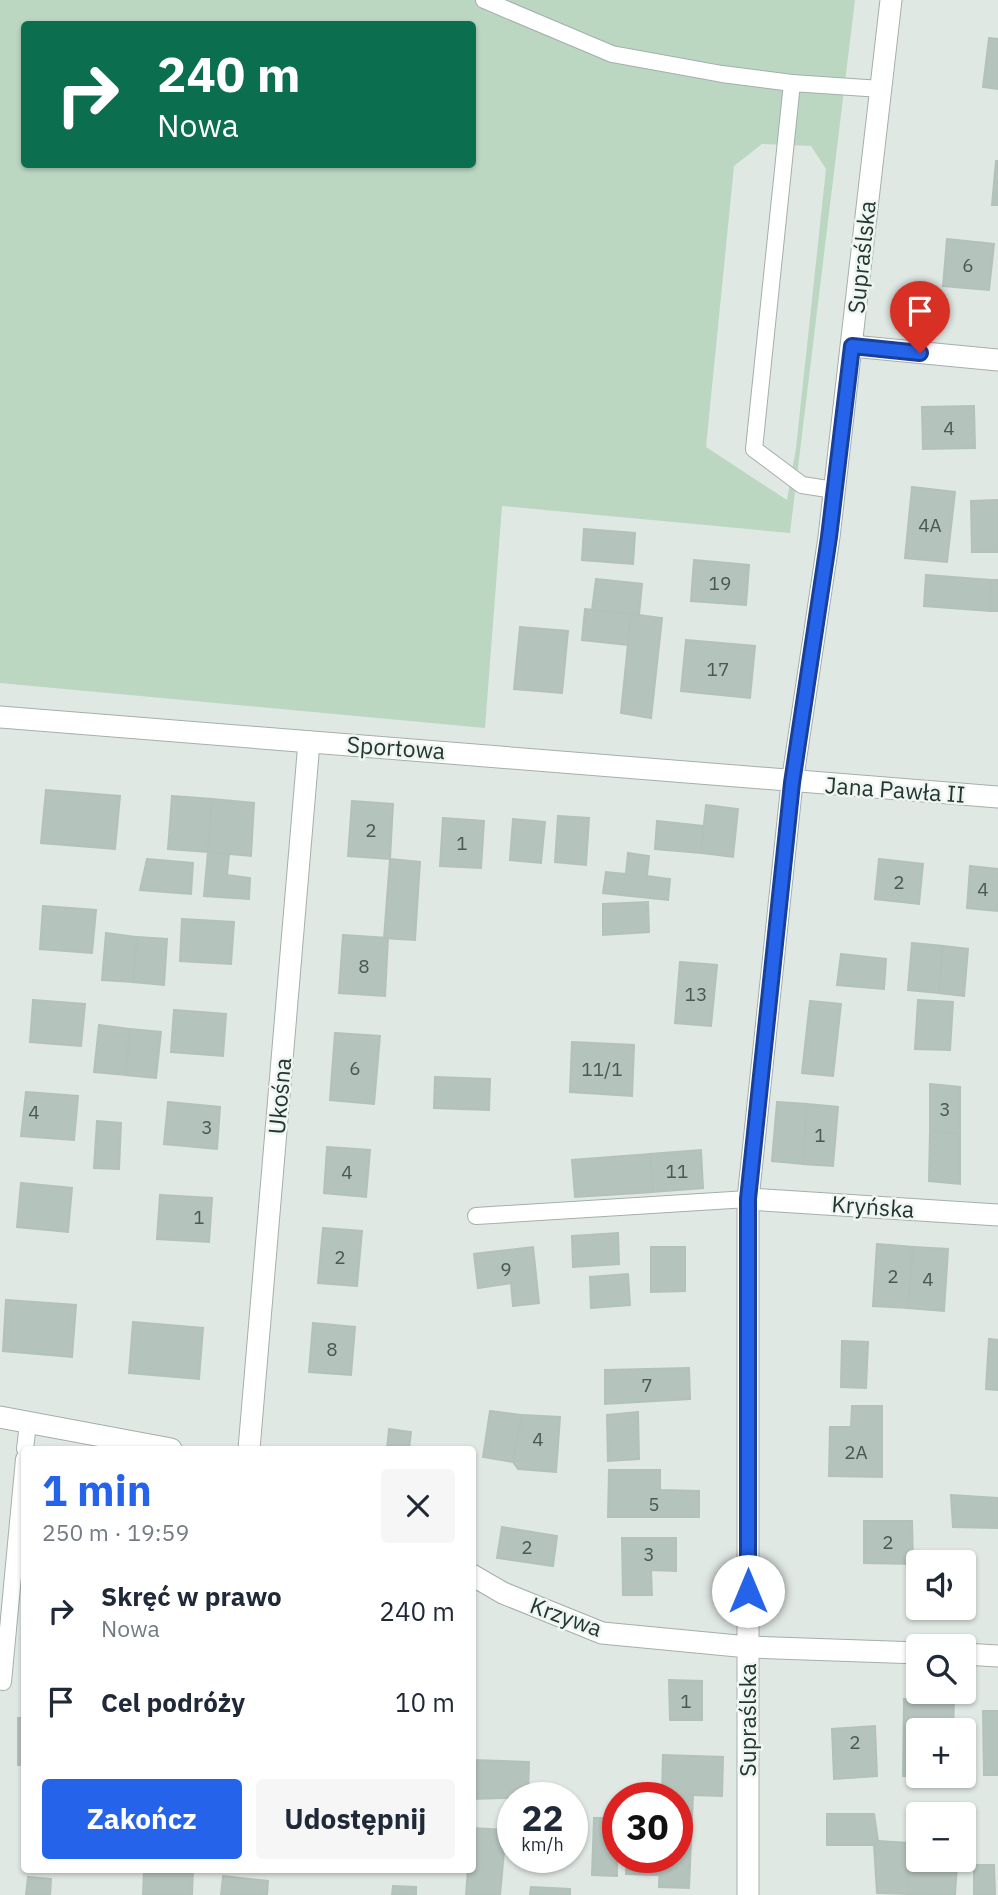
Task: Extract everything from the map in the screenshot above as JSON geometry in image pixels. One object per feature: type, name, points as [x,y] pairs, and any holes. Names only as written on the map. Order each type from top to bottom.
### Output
[{"type":"street","name":"Supraślska","points":[[748,1895],[748,1199],[792,783],[834,490],[891,0]]},
{"type":"street","points":[[852,346],[998,360]]},
{"type":"street","name":"Sportowa","points":[[0,717],[478,754],[792,783]]},
{"type":"street","name":"Ukośna","points":[[249,1446],[309,742]]},
{"type":"street","name":"Jana Pawła II","points":[[792,783],[998,797]]},
{"type":"street","name":"Kryńska","points":[[748,1199],[998,1215]]},
{"type":"street","points":[[0,1417],[154,1446]]},
{"type":"street","name":"Krzywa","points":[[476,1577],[503,1593],[602,1633],[748,1647],[906,1653]]},
{"type":"street","points":[[976,1655],[998,1656]]},
{"type":"lane","points":[[484,0],[612,54],[722,74],[792,83],[881,89]]},
{"type":"lane","points":[[792,83],[754,449],[802,485],[834,490]]},
{"type":"lane","points":[[476,1216],[748,1199]]},
{"type":"lane","points":[[26,1446],[28,1423]]},
{"type":"lane","points":[[3,1682],[21,1491]]},
{"type":"green space","points":[[0,0],[855,0],[790,533],[502,506],[485,728],[0,683]],"holes":[[[762,144],[811,146],[826,169],[796,448],[787,500],[706,447],[734,166]]]},
{"type":"building","points":[[989,38],[998,39],[998,89],[983,87]]},
{"type":"building","points":[[996,161],[998,205],[992,205]]},
{"type":"building","points":[[947,239],[994,244],[989,290],[943,286]]},
{"type":"building","points":[[974,406],[975,448],[923,449],[922,407]]},
{"type":"building","points":[[912,487],[955,492],[947,562],[905,558]]},
{"type":"building","points":[[998,500],[998,552],[972,552],[971,501]]},
{"type":"building","points":[[584,529],[635,533],[633,564],[582,560]]},
{"type":"building","points":[[694,560],[749,565],[746,605],[691,601]]},
{"type":"building","points":[[926,575],[991,580],[990,611],[924,606]]},
{"type":"building","points":[[596,579],[642,584],[639,615],[592,610]]},
{"type":"building","points":[[991,580],[998,580],[998,611],[990,611]]},
{"type":"building","points":[[585,609],[631,614],[628,645],[582,640]]},
{"type":"building","points":[[631,614],[662,618],[651,718],[621,713]]},
{"type":"building","points":[[520,627],[568,631],[562,693],[514,689]]},
{"type":"building","points":[[686,640],[755,646],[750,698],[681,691]]},
{"type":"building","points":[[46,790],[120,796],[115,849],[41,843]]},
{"type":"building","points":[[172,796],[212,799],[208,852],[168,849]]},
{"type":"building","points":[[212,799],[254,803],[251,856],[208,852]]},
{"type":"building","points":[[352,801],[393,804],[390,859],[348,856]]},
{"type":"building","points":[[706,805],[738,809],[733,857],[701,853]]},
{"type":"building","points":[[558,816],[589,818],[586,865],[555,862]]},
{"type":"building","points":[[443,818],[484,821],[481,868],[440,866]]},
{"type":"building","points":[[513,819],[545,822],[541,863],[510,860]]},
{"type":"building","points":[[657,821],[703,826],[701,853],[655,849]]},
{"type":"building","points":[[208,852],[229,854],[227,875],[250,878],[249,899],[204,896]]},
{"type":"building","points":[[628,853],[649,856],[647,876],[670,879],[668,900],[603,893],[606,872],[626,874]]},
{"type":"building","points":[[147,859],[193,863],[191,894],[140,890]]},
{"type":"building","points":[[390,859],[420,862],[415,940],[384,938]]},
{"type":"building","points":[[879,859],[923,864],[919,904],[875,899]]},
{"type":"building","points":[[970,866],[998,869],[998,911],[967,908]]},
{"type":"building","points":[[648,902],[649,932],[603,935],[603,904]]},
{"type":"building","points":[[43,906],[96,910],[92,953],[40,949]]},
{"type":"building","points":[[182,919],[234,922],[231,964],[180,961]]},
{"type":"building","points":[[106,933],[137,937],[133,982],[102,980]]},
{"type":"building","points":[[343,935],[388,938],[385,996],[339,993]]},
{"type":"building","points":[[137,937],[167,939],[164,985],[133,982]]},
{"type":"building","points":[[912,943],[943,946],[939,993],[908,990]]},
{"type":"building","points":[[943,946],[968,949],[964,996],[939,993]]},
{"type":"building","points":[[841,954],[886,959],[884,989],[837,985]]},
{"type":"building","points":[[680,962],[717,965],[711,1026],[675,1023]]},
{"type":"building","points":[[33,1000],[85,1004],[81,1046],[30,1042]]},
{"type":"building","points":[[918,1000],[953,1002],[950,1050],[915,1049]]},
{"type":"building","points":[[810,1001],[841,1004],[833,1076],[802,1073]]},
{"type":"building","points":[[174,1010],[226,1014],[223,1056],[171,1052]]},
{"type":"building","points":[[99,1025],[130,1029],[126,1075],[94,1072]]},
{"type":"building","points":[[130,1029],[161,1032],[156,1078],[126,1075]]},
{"type":"building","points":[[335,1033],[380,1036],[374,1104],[330,1100]]},
{"type":"building","points":[[572,1042],[634,1045],[632,1096],[570,1092]]},
{"type":"building","points":[[435,1077],[490,1079],[489,1110],[434,1108]]},
{"type":"building","points":[[930,1084],[960,1087],[960,1134],[930,1131]]},
{"type":"building","points":[[26,1092],[78,1096],[74,1140],[21,1136]]},
{"type":"building","points":[[168,1102],[220,1107],[217,1149],[164,1144]]},
{"type":"building","points":[[777,1102],[807,1104],[803,1164],[772,1161]]},
{"type":"building","points":[[807,1104],[838,1107],[833,1166],[803,1164]]},
{"type":"building","points":[[97,1121],[121,1123],[119,1169],[94,1168]]},
{"type":"building","points":[[930,1131],[960,1134],[960,1184],[929,1181]]},
{"type":"building","points":[[327,1147],[370,1150],[366,1197],[324,1193]]},
{"type":"building","points":[[701,1150],[703,1188],[653,1192],[650,1154]]},
{"type":"building","points":[[650,1154],[653,1192],[575,1197],[572,1160]]},
{"type":"building","points":[[21,1183],[72,1188],[68,1232],[17,1227]]},
{"type":"building","points":[[160,1195],[212,1198],[209,1242],[157,1239]]},
{"type":"building","points":[[323,1228],[362,1231],[357,1286],[318,1283]]},
{"type":"building","points":[[618,1233],[619,1264],[573,1267],[572,1236]]},
{"type":"building","points":[[877,1244],[913,1247],[908,1308],[873,1306]]},
{"type":"building","points":[[533,1247],[539,1303],[513,1306],[511,1283],[478,1288],[474,1254]]},
{"type":"building","points":[[651,1247],[685,1247],[685,1291],[651,1292]]},
{"type":"building","points":[[913,1247],[948,1249],[944,1311],[908,1308]]},
{"type":"building","points":[[628,1274],[630,1305],[591,1308],[590,1277]]},
{"type":"building","points":[[6,1300],[76,1305],[72,1357],[3,1351]]},
{"type":"building","points":[[133,1322],[203,1328],[199,1379],[129,1373]]},
{"type":"building","points":[[313,1323],[355,1327],[351,1375],[309,1372]]},
{"type":"building","points":[[989,1339],[998,1340],[998,1390],[986,1389]]},
{"type":"building","points":[[842,1341],[868,1342],[866,1388],[841,1387]]},
{"type":"building","points":[[689,1368],[690,1399],[605,1404],[605,1370]]},
{"type":"building","points":[[852,1406],[882,1406],[882,1477],[829,1476],[830,1427],[851,1427]]},
{"type":"building","points":[[490,1411],[522,1415],[513,1462],[483,1457]]},
{"type":"building","points":[[638,1412],[639,1459],[608,1461],[607,1415]]},
{"type":"building","points":[[522,1415],[560,1417],[556,1472],[518,1469],[513,1462]]},
{"type":"building","points":[[389,1429],[411,1432],[409,1446],[387,1446]]},
{"type":"building","points":[[609,1470],[660,1470],[660,1490],[699,1491],[699,1517],[608,1517]]},
{"type":"building","points":[[951,1495],[998,1498],[998,1528],[953,1527]]},
{"type":"building","points":[[864,1521],[912,1521],[913,1550],[906,1550],[906,1564],[864,1563]]},
{"type":"building","points":[[502,1527],[557,1536],[553,1566],[497,1558]]},
{"type":"building","points":[[622,1538],[676,1538],[676,1571],[651,1570],[652,1595],[623,1595]]},
{"type":"building","points":[[669,1680],[702,1681],[702,1720],[670,1720]]},
{"type":"building","points":[[904,1699],[906,1704],[954,1704],[953,1718],[906,1718],[906,1776],[903,1776]]},
{"type":"building","points":[[983,1711],[998,1711],[998,1775],[984,1775]]},
{"type":"building","points":[[18,1718],[21,1718],[21,1765],[18,1765]]},
{"type":"building","points":[[875,1726],[877,1776],[834,1779],[832,1729]]},
{"type":"building","points":[[663,1755],[723,1757],[722,1796],[693,1795],[693,1782],[662,1782]]},
{"type":"building","points":[[476,1760],[529,1762],[528,1782],[497,1782],[497,1798],[476,1799]]},
{"type":"building","points":[[827,1814],[874,1814],[878,1841],[874,1845],[827,1845]]},
{"type":"building","points":[[594,1818],[602,1818],[602,1873],[617,1873],[617,1876],[592,1875]]},
{"type":"building","points":[[476,1828],[497,1829],[497,1873],[502,1873],[500,1895],[466,1895],[468,1873],[476,1873]]},
{"type":"building","points":[[878,1841],[906,1843],[908,1894],[877,1893],[874,1845]]},
{"type":"building","points":[[976,1865],[994,1865],[995,1895],[974,1895]]},
{"type":"building","points":[[908,1872],[957,1872],[955,1895],[908,1894]]},
{"type":"building","points":[[144,1873],[193,1873],[192,1895],[143,1895]]},
{"type":"building","points":[[659,1873],[690,1873],[689,1888],[659,1887]]},
{"type":"building","points":[[659,1873],[659,1875],[626,1874]]},
{"type":"building","points":[[223,1876],[268,1881],[267,1895],[221,1895]]},
{"type":"building","points":[[28,1877],[51,1879],[50,1895],[26,1895]]},
{"type":"building","points":[[393,1886],[416,1887],[416,1895],[392,1895]]},
{"type":"building","points":[[531,1887],[570,1889],[570,1895],[530,1895]]},
{"type":"route","points":[[748,1591],[748,1199],[792,783],[829,537],[852,346],[920,353]]}]
